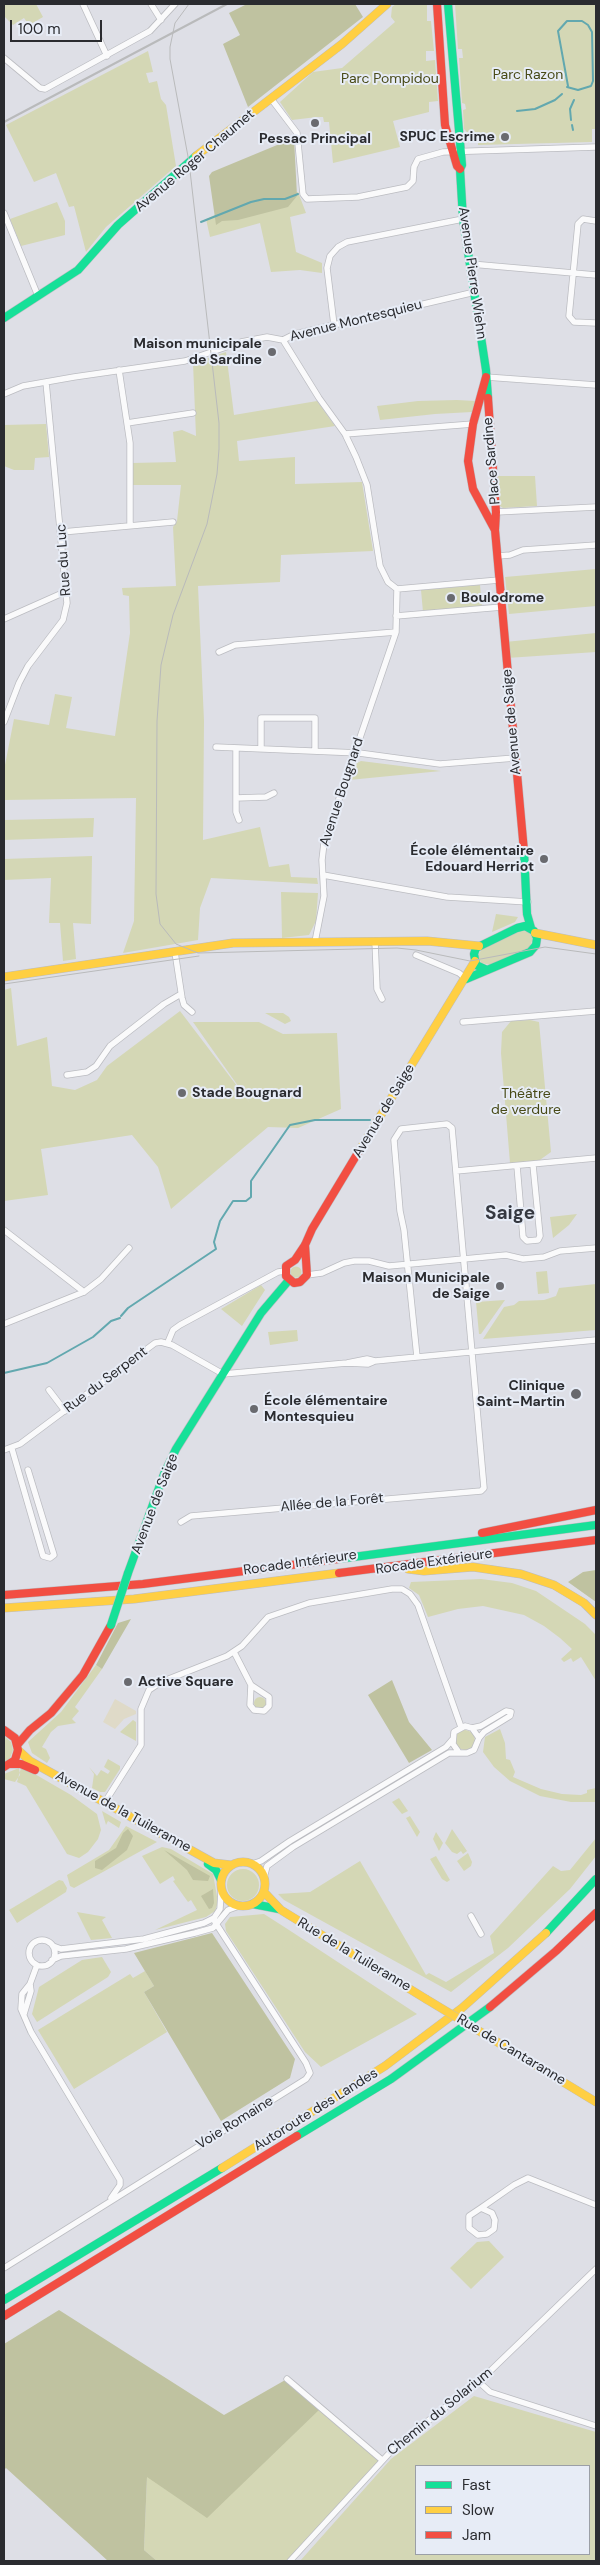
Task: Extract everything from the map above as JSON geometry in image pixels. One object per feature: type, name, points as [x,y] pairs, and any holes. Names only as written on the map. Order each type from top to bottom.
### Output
[{"type":"main road","name":"Avenue Roger Chaumet","points":[[4,318],[78,270],[118,225],[185,165],[272,100],[342,44],[387,4]]},
{"type":"main road","name":"Avenue Pierre Wiehn","points":[[436,4],[445,125],[462,165],[460,169],[463,219],[476,292],[486,378]]},
{"type":"main road","name":"Avenue Pierre Wiehn","points":[[448,4],[456,150]]},
{"type":"main road","name":"Place Sardine","points":[[486,378],[473,424],[468,461],[473,489],[494,515]]},
{"type":"main road","name":"Place Sardine","points":[[486,378],[495,530]]},
{"type":"main road","name":"Place Sardine","points":[[478,405],[487,405]]},
{"type":"main road","name":"Avenue de Saige","points":[[495,530],[528,902],[527,914],[521,926]]},
{"type":"main road","name":"Avenue de Saige","points":[[527,914],[536,943]]},
{"type":"main road","points":[[4,976],[233,943],[427,941],[460,944],[477,948],[521,926],[558,938],[596,945]]},
{"type":"main road","points":[[466,979],[530,952],[536,943],[558,938]]},
{"type":"main road","points":[[477,948],[475,961],[480,968],[487,970]]},
{"type":"main road","name":"Avenue de Saige","points":[[285,1271],[288,1263],[295,1260],[305,1245],[314,1226],[466,979],[475,961]]},
{"type":"main road","points":[[4,981],[20,974]]},
{"type":"main road","name":"Avenue de Saige","points":[[305,1245],[307,1275]]},
{"type":"main road","points":[[295,1260],[305,1264]]},
{"type":"main road","points":[[285,1271],[289,1280],[300,1282],[307,1275]]},
{"type":"main road","name":"Avenue de Saige","points":[[7,1766],[30,1730],[51,1713],[83,1675],[111,1625],[168,1464],[260,1313],[289,1280]]},
{"type":"main road","points":[[458,1543],[477,1534],[596,1510]]},
{"type":"main road","name":"Rocade Intérieure","points":[[4,1595],[62,1592],[143,1584],[596,1525]]},
{"type":"main road","name":"Rocade Extérieure","points":[[4,1608],[134,1599],[392,1568],[596,1540]]},
{"type":"main road","points":[[392,1568],[424,1571],[481,1568],[521,1574],[554,1585],[584,1603],[596,1615]]},
{"type":"main road","points":[[7,1731],[30,1730]]},
{"type":"main road","name":"Avenue de la Tuileranne","points":[[7,1731],[25,1758],[214,1863],[231,1865]]},
{"type":"main road","name":"Avenue de la Tuileranne","points":[[7,1766],[28,1766],[80,1793],[212,1866],[221,1880]]},
{"type":"main road","points":[[238,1862],[252,1864],[262,1872],[264,1892],[253,1904],[239,1906],[228,1901],[221,1892],[221,1880],[231,1865],[238,1862]]},
{"type":"main road","name":"Autoroute des Landes","points":[[4,2300],[262,2144],[385,2066],[462,2008],[508,1969],[565,1915],[596,1879]]},
{"type":"main road","name":"Rue de la Tuileranne","points":[[264,1892],[281,1910],[426,1999]]},
{"type":"main road","name":"Rue de la Tuileranne","points":[[253,1904],[281,1910]]},
{"type":"main road","name":"Autoroute des Landes","points":[[4,2316],[391,2079],[491,2006],[556,1951],[596,1913]]},
{"type":"main road","name":"Rue de Cantaranne","points":[[426,1999],[596,2102]]},
{"type":"street","points":[[83,4],[107,56]]},
{"type":"street","points":[[152,4],[161,20]]},
{"type":"street","points":[[4,58],[40,88],[45,89],[150,31],[175,4]]},
{"type":"street","points":[[272,100],[296,133],[303,194],[307,199],[358,197],[407,187],[413,181],[415,163],[423,157],[456,150],[596,147]]},
{"type":"street","points":[[4,213],[38,296]]},
{"type":"street","points":[[334,325],[327,268],[330,256],[338,247],[347,242],[463,219]]},
{"type":"street","points":[[596,221],[583,219],[578,224],[569,318],[574,322],[596,323]]},
{"type":"street","points":[[471,264],[596,275]]},
{"type":"street","name":"Avenue Montesquieu","points":[[4,394],[17,388],[46,382],[185,361],[267,337],[282,340],[294,334],[476,292]]},
{"type":"street","points":[[282,340],[319,398],[345,434],[367,485],[380,566],[388,582],[397,589],[499,580]]},
{"type":"street","points":[[119,370],[130,443],[130,525]]},
{"type":"street","points":[[486,378],[596,385]]},
{"type":"street","name":"Rue du Luc","points":[[4,722],[28,666],[63,620],[67,603],[62,532],[46,382]]},
{"type":"street","points":[[127,423],[192,413]]},
{"type":"street","points":[[345,434],[473,424]]},
{"type":"street","points":[[494,515],[596,507]]},
{"type":"street","points":[[62,532],[173,522]]},
{"type":"street","points":[[498,556],[510,555],[523,550],[596,545]]},
{"type":"street","name":"Avenue Bougnard","points":[[315,942],[323,909],[324,843],[396,632],[397,589]]},
{"type":"street","points":[[4,619],[67,592]]},
{"type":"street","points":[[396,616],[502,607]]},
{"type":"street","points":[[219,652],[235,645],[396,632]]},
{"type":"street","points":[[261,749],[261,718],[316,718],[315,750]]},
{"type":"street","points":[[216,747],[355,753],[440,764],[515,758]]},
{"type":"street","points":[[236,748],[238,820]]},
{"type":"street","points":[[236,798],[266,798],[274,793]]},
{"type":"street","points":[[323,875],[447,897],[528,902]]},
{"type":"street","points":[[375,941],[377,989],[382,999]]},
{"type":"street","points":[[175,952],[184,1005],[192,1012]]},
{"type":"street","points":[[416,955],[460,973],[466,979]]},
{"type":"street","points":[[67,1075],[87,1072],[96,1066],[110,1046],[164,1004],[182,994]]},
{"type":"street","points":[[463,1022],[596,1011]]},
{"type":"street","points":[[417,1357],[408,1265],[400,1211],[394,1140],[396,1133],[401,1129],[427,1126],[447,1124],[452,1128],[472,1351]]},
{"type":"street","points":[[456,1171],[596,1158]]},
{"type":"street","points":[[517,1166],[523,1237],[527,1241],[538,1240],[540,1236],[533,1165]]},
{"type":"street","points":[[4,1230],[84,1292]]},
{"type":"street","points":[[4,1324],[84,1292],[100,1279],[129,1248]]},
{"type":"street","points":[[307,1275],[322,1273],[344,1263],[354,1261],[369,1261],[389,1266],[506,1256],[524,1259],[544,1257],[560,1251],[596,1248]]},
{"type":"street","name":"Rue du Serpent","points":[[4,1450],[12,1449],[155,1343],[168,1342],[173,1330],[277,1273],[285,1271]]},
{"type":"street","points":[[168,1342],[223,1374],[347,1363],[360,1364],[472,1351],[596,1340]]},
{"type":"street","name":"Allée de la Forêt","points":[[181,1522],[192,1516],[481,1491],[484,1488],[472,1351]]},
{"type":"street","points":[[232,1359],[234,1367],[243,1372]]},
{"type":"street","points":[[48,1390],[65,1411]]},
{"type":"street","points":[[12,1449],[43,1556],[50,1558],[53,1557],[53,1551],[28,1470]]},
{"type":"street","points":[[80,1793],[106,1802],[141,1745],[141,1709],[149,1690],[160,1682],[220,1660],[234,1652],[248,1640],[264,1620],[281,1611],[316,1601],[392,1589],[402,1589],[410,1594],[418,1605],[461,1727]]},
{"type":"street","points":[[234,1652],[251,1685],[269,1697],[269,1706],[264,1711],[252,1708],[250,1701],[251,1685]]},
{"type":"street","points":[[252,1864],[261,1861],[290,1841],[446,1748],[452,1740],[454,1732],[461,1727],[472,1728],[481,1726],[506,1711],[511,1712],[510,1716],[484,1732],[479,1738],[477,1746],[471,1752],[458,1751],[449,1753],[278,1856],[266,1866],[264,1878]]},
{"type":"street","points":[[472,1728],[479,1738]]},
{"type":"street","points":[[452,1740],[458,1751]]},
{"type":"street","points":[[221,1892],[221,1906],[214,1918],[193,1926],[144,1939],[60,1949],[43,1940],[32,1944],[29,1956],[38,1965],[46,1965],[61,1956],[145,1945],[195,1933],[217,1925],[228,1910],[239,1906]]},
{"type":"street","points":[[471,1916],[481,1934]]},
{"type":"street","name":"Voie Romaine","points":[[4,2268],[109,2200],[303,2081],[310,2073],[306,2063],[214,1918]]},
{"type":"street","points":[[52,1960],[55,1953],[53,1946]]},
{"type":"street","points":[[38,1965],[30,1984],[31,1991],[24,2014],[31,2032],[120,2180],[120,2186],[109,2200]]},
{"type":"street","points":[[481,2208],[492,2213],[495,2220],[494,2229],[486,2234],[478,2235],[469,2228],[469,2216],[514,2185],[528,2178],[596,2205]]},
{"type":"street","name":"Chemin du Solarium","points":[[290,2561],[382,2460],[414,2432],[479,2382],[596,2269]]},
{"type":"street","points":[[287,2379],[382,2460]]},
{"type":"street","points":[[479,2382],[490,2392],[596,2426]]},
{"type":"green space","points":[[4,4],[36,4],[43,17],[29,25],[24,18],[13,25],[4,16]]},
{"type":"green space","points":[[247,4],[355,4],[363,17],[248,107],[223,44],[240,35],[229,13]]},
{"type":"green space","name":"Parc Pompidou","points":[[396,4],[427,5],[427,21],[431,21],[434,51],[426,51],[426,61],[435,60],[438,101],[429,102],[429,112],[393,121],[400,147],[333,163],[329,122],[324,122],[323,117],[292,120],[280,102],[313,72],[342,68],[395,22],[391,17],[392,7]]},
{"type":"green space","name":"Parc Razon","points":[[455,4],[596,4],[596,129],[592,129],[592,142],[478,145],[478,135],[470,135],[464,129],[463,110],[466,109],[465,104],[462,103],[459,58],[463,58],[462,49],[458,49]]},
{"type":"green space","points":[[148,51],[153,72],[146,73],[149,83],[157,81],[161,99],[166,105],[176,166],[106,227],[86,252],[74,206],[69,207],[56,173],[34,182],[6,125]]},
{"type":"green space","points":[[294,138],[297,196],[288,207],[238,220],[222,221],[216,225],[209,176],[212,172]]},
{"type":"green space","points":[[298,192],[306,213],[290,217],[296,252],[322,263],[322,273],[300,270],[271,272],[260,223],[210,237],[206,219],[226,210]]},
{"type":"green space","points":[[57,202],[65,221],[65,235],[21,246],[10,219]]},
{"type":"green space","points":[[226,352],[234,415],[317,401],[335,426],[237,441],[239,461],[295,457],[295,484],[362,482],[373,551],[281,555],[280,582],[198,586],[204,721],[203,840],[260,827],[269,867],[289,864],[291,877],[317,878],[318,884],[211,878],[200,908],[198,940],[123,953],[134,921],[136,798],[4,800],[4,770],[14,719],[49,725],[55,694],[72,697],[66,728],[115,736],[130,633],[129,596],[123,595],[122,588],[176,586],[173,527],[177,521],[181,485],[133,485],[132,463],[176,462],[173,432],[182,430],[196,436],[193,363]]},
{"type":"green space","points":[[418,401],[475,401],[472,412],[380,420],[377,406]]},
{"type":"green space","points":[[46,424],[49,457],[35,458],[34,470],[14,470],[4,466],[4,425]]},
{"type":"green space","points":[[498,476],[535,476],[537,506],[503,508],[500,506]]},
{"type":"green space","points":[[596,569],[596,606],[509,614],[505,577]]},
{"type":"green space","name":"Boulodrome","points":[[480,585],[482,607],[423,612],[421,590]]},
{"type":"green space","points":[[596,633],[596,652],[507,658],[505,642]]},
{"type":"green space","points":[[361,761],[441,771],[349,780],[355,764]]},
{"type":"green space","points":[[94,818],[93,837],[4,840],[4,820]]},
{"type":"green space","points":[[92,856],[91,924],[73,923],[76,959],[63,961],[60,923],[49,923],[51,878],[4,880],[4,859]]},
{"type":"green space","points":[[281,892],[318,893],[316,921],[309,935],[282,938]]},
{"type":"green space","points":[[496,914],[518,917],[515,922],[492,932]]},
{"type":"green space","points":[[520,930],[528,932],[532,936],[529,948],[491,965],[481,963],[478,956],[482,948]]},
{"type":"green space","points":[[11,988],[17,1046],[47,1037],[52,1086],[75,1090],[97,1080],[107,1066],[180,1011],[250,1103],[193,1022],[259,1022],[283,1034],[337,1033],[341,1109],[298,1128],[268,1127],[171,1209],[158,1167],[132,1135],[41,1149],[48,1195],[4,1201],[4,990]]},
{"type":"green space","points":[[265,1013],[283,1013],[291,1021],[285,1024]]},
{"type":"green space","name":"Théâtre de verdure","points":[[530,1020],[539,1022],[551,1152],[537,1162],[510,1163],[501,1053],[502,1032],[511,1021]]},
{"type":"green space","points":[[577,1214],[569,1225],[553,1238],[550,1217]]},
{"type":"green space","points":[[296,1266],[302,1272],[296,1278],[290,1272]]},
{"type":"green space","points":[[547,1271],[549,1293],[538,1294],[536,1272]]},
{"type":"green space","points":[[596,1284],[596,1330],[483,1339],[504,1307],[514,1305],[519,1301],[544,1300],[556,1296],[559,1288]]},
{"type":"green space","points":[[261,1285],[265,1290],[242,1326],[221,1309]]},
{"type":"green space","points":[[505,1300],[481,1334],[479,1334],[476,1302]]},
{"type":"green space","points":[[297,1330],[298,1341],[270,1345],[268,1332]]},
{"type":"green space","points":[[596,1570],[596,1602],[568,1582],[583,1572]]},
{"type":"green space","points":[[481,1579],[512,1583],[536,1591],[585,1624],[596,1635],[596,1681],[581,1657],[573,1662],[571,1658],[564,1662],[561,1659],[572,1649],[544,1626],[524,1615],[483,1606],[458,1609],[428,1617],[419,1595],[409,1588],[411,1582]]},
{"type":"green space","points":[[131,1619],[102,1669],[96,1665],[118,1623]]},
{"type":"green space","points":[[96,1665],[102,1669],[75,1707],[79,1711],[72,1719],[76,1723],[58,1726],[51,1732],[42,1747],[46,1749],[50,1758],[47,1763],[32,1753],[28,1742],[61,1712]]},
{"type":"green space","points":[[392,1680],[409,1722],[432,1750],[409,1763],[368,1695]]},
{"type":"green space","points":[[258,1697],[262,1697],[266,1703],[262,1709],[258,1709],[254,1705],[254,1701]]},
{"type":"green space","points":[[133,1720],[136,1722],[136,1741],[120,1732]]},
{"type":"green space","points":[[500,1729],[505,1743],[506,1759],[510,1760],[515,1772],[513,1777],[541,1789],[562,1794],[581,1795],[587,1793],[587,1790],[596,1788],[596,1802],[571,1802],[540,1796],[510,1781],[494,1767],[483,1752],[485,1737]]},
{"type":"green space","points":[[465,1730],[472,1733],[475,1740],[472,1747],[465,1750],[458,1747],[455,1740],[458,1733]]},
{"type":"green space","points":[[4,1736],[11,1742],[13,1750],[10,1758],[4,1763]]},
{"type":"green space","points":[[108,1759],[120,1766],[120,1769],[105,1792],[100,1792],[92,1788],[94,1774],[89,1767],[97,1776],[101,1770],[108,1774],[110,1771],[104,1767]]},
{"type":"green space","points":[[19,1768],[20,1775],[15,1782],[4,1779],[4,1774]]},
{"type":"green space","points":[[21,1768],[71,1795],[97,1814],[101,1830],[98,1839],[88,1852],[79,1858],[67,1854],[26,1786],[17,1782]]},
{"type":"green space","points":[[399,1798],[408,1811],[402,1814],[392,1802]]},
{"type":"green space","points":[[102,1811],[121,1822],[119,1828],[108,1821],[106,1825]]},
{"type":"green space","points":[[410,1816],[420,1832],[417,1837],[406,1818]]},
{"type":"green space","points":[[126,1826],[157,1842],[74,1888],[70,1886],[67,1875],[109,1850]]},
{"type":"green space","points":[[128,1829],[133,1836],[127,1850],[102,1870],[95,1868],[95,1861],[116,1848],[123,1833]]},
{"type":"green space","points":[[452,1829],[467,1851],[463,1854],[461,1851],[457,1854],[452,1852],[445,1843]]},
{"type":"green space","points":[[436,1832],[443,1843],[439,1851],[433,1839]]},
{"type":"green space","points":[[596,1838],[596,1856],[570,1889],[508,1948],[451,1992],[284,1900],[278,1894],[310,1892],[360,1861],[426,1975],[429,1973],[446,1982],[494,1953],[490,1936],[553,1866],[561,1871],[570,1870]]},
{"type":"green space","points":[[162,1847],[171,1849],[213,1874],[218,1902],[215,1911],[206,1917],[155,1930],[197,1910],[191,1900],[188,1902],[173,1881],[175,1880],[173,1876],[160,1884],[142,1856]]},
{"type":"green space","points":[[164,1850],[210,1876],[208,1881],[193,1880],[187,1870]]},
{"type":"green space","points":[[468,1853],[472,1862],[471,1866],[464,1871],[457,1861]]},
{"type":"green space","points":[[436,1856],[450,1880],[447,1882],[442,1879],[430,1859]]},
{"type":"green space","points":[[243,1869],[255,1873],[259,1885],[255,1897],[243,1901],[231,1897],[227,1885],[231,1873]]},
{"type":"green space","points":[[59,1880],[63,1881],[67,1888],[66,1892],[17,1923],[9,1910]]},
{"type":"green space","points":[[213,1889],[214,1903],[212,1908],[209,1909],[201,1896]]},
{"type":"green space","points":[[77,1912],[106,1917],[102,1920],[112,1938],[91,1940]]},
{"type":"green space","points":[[264,1914],[417,2014],[321,2067],[305,2052],[226,1931],[225,1924],[230,1917]]},
{"type":"green space","points":[[212,1933],[295,2059],[290,2078],[221,2121],[144,1992],[154,1986],[134,1953]]},
{"type":"green space","points":[[102,1957],[111,1972],[108,1977],[37,2022],[32,2014],[39,1987],[82,1960]]},
{"type":"green space","points":[[145,1971],[154,1986],[144,1992],[167,2032],[74,2089],[38,2030],[130,1974],[133,1978]]},
{"type":"green space","points":[[489,2241],[504,2257],[471,2289],[450,2268],[477,2242]]},
{"type":"green space","points":[[59,2310],[224,2415],[287,2379],[321,2408],[207,2518],[147,2477],[144,2550],[157,2561],[108,2561],[6,2468],[4,2470],[4,2344]]},
{"type":"green space","points":[[474,2396],[596,2432],[596,2561],[300,2561],[391,2459]]},
{"type":"green space","points":[[321,2408],[382,2460],[290,2561],[157,2561],[144,2550],[147,2477]]},
{"type":"sand","points":[[115,1699],[136,1711],[136,1714],[124,1719],[115,1729],[103,1722]]},
{"type":"waterway","points":[[567,87],[578,90],[591,86],[593,81],[592,32],[588,25],[582,21],[567,21],[558,31],[568,86]]},
{"type":"waterway","points":[[517,111],[535,109],[555,100],[562,94]]},
{"type":"waterway","points":[[571,120],[570,109],[574,100]]},
{"type":"waterway","points":[[572,125],[573,130]]},
{"type":"waterway","points":[[201,222],[251,202],[264,199],[285,199],[298,194]]},
{"type":"waterway","points":[[121,1316],[128,1308],[216,1249],[214,1242],[220,1221],[233,1201],[246,1201],[251,1197],[251,1181],[290,1125],[315,1120],[370,1120]]},
{"type":"waterway","points":[[4,1373],[47,1363],[93,1337],[111,1321],[120,1318]]},
{"type":"tram line","points":[[189,4],[175,23],[170,47],[170,59],[189,162],[219,423],[219,449],[217,474],[207,524],[173,615],[161,665],[157,721],[156,894],[160,924],[176,944],[198,953],[397,948],[470,961],[545,947],[596,954]]},
{"type":"tram line","points":[[4,984],[199,956]]},
{"type":"railway","points":[[4,122],[227,4]]},
{"type":"traffic: fast","points":[[448,4],[462,165],[460,169],[463,219],[486,370],[488,398]]},
{"type":"traffic: fast","points":[[4,318],[78,270],[118,225],[196,156]]},
{"type":"traffic: fast","points":[[524,851],[527,914],[531,928]]},
{"type":"traffic: fast","points":[[466,979],[530,952],[536,945],[537,938],[534,931],[525,926],[517,928],[476,948],[474,954],[476,965],[487,970]]},
{"type":"traffic: fast","points":[[128,1573],[164,1474],[176,1449],[261,1313],[289,1280]]},
{"type":"traffic: fast","points":[[338,1559],[596,1525]]},
{"type":"traffic: fast","points":[[111,1625],[128,1573]]},
{"type":"traffic: fast","points":[[208,1864],[216,1870],[221,1880]]},
{"type":"traffic: fast","points":[[546,1933],[596,1879]]},
{"type":"traffic: fast","points":[[253,1904],[279,1909]]},
{"type":"traffic: fast","points":[[297,2136],[391,2079],[490,2007]]},
{"type":"traffic: fast","points":[[4,2300],[222,2168]]},
{"type":"traffic: slow","points":[[196,156],[342,44],[387,4]]},
{"type":"traffic: slow","points":[[535,933],[596,945]]},
{"type":"traffic: slow","points":[[4,977],[233,943],[427,941],[479,946]]},
{"type":"traffic: slow","points":[[359,1151],[475,961]]},
{"type":"traffic: slow","points":[[408,1569],[424,1571],[473,1567],[521,1574],[554,1585],[584,1603],[596,1615]]},
{"type":"traffic: slow","points":[[4,1608],[134,1599],[339,1573]]},
{"type":"traffic: slow","points":[[18,1750],[30,1761],[214,1863],[231,1865]]},
{"type":"traffic: slow","points":[[247,1862],[259,1868],[264,1875],[265,1884],[264,1893],[259,1900],[252,1905],[239,1906],[227,1900],[222,1893],[221,1880],[227,1868],[234,1863],[247,1862]]},
{"type":"traffic: slow","points":[[264,1892],[281,1910],[426,1999]]},
{"type":"traffic: slow","points":[[222,2168],[385,2066],[462,2008],[546,1933]]},
{"type":"traffic: slow","points":[[426,1999],[499,2043]]},
{"type":"traffic: slow","points":[[499,2043],[596,2102]]},
{"type":"traffic: jam","points":[[437,4],[445,125],[457,166],[460,169]]},
{"type":"traffic: jam","points":[[486,377],[473,424],[468,461],[473,489],[495,530],[496,512],[488,398]]},
{"type":"traffic: jam","points":[[495,530],[524,851]]},
{"type":"traffic: jam","points":[[305,1245],[307,1275],[300,1282],[294,1283],[286,1276],[286,1266],[295,1260],[305,1245],[312,1229],[359,1151]]},
{"type":"traffic: jam","points":[[482,1533],[596,1510]]},
{"type":"traffic: jam","points":[[339,1573],[596,1540]]},
{"type":"traffic: jam","points":[[4,1595],[143,1584],[338,1559]]},
{"type":"traffic: jam","points":[[18,1744],[30,1730],[51,1713],[83,1675],[111,1625]]},
{"type":"traffic: jam","points":[[4,1730],[15,1738],[18,1750],[15,1760],[4,1767]]},
{"type":"traffic: jam","points":[[11,1764],[21,1764],[35,1770]]},
{"type":"traffic: jam","points":[[490,2007],[556,1951],[596,1913]]},
{"type":"traffic: jam","points":[[4,2316],[297,2136]]},
{"type":"place","name":"Pessac Principal","points":[[315,123]]},
{"type":"place","name":"SPUC Escrime","points":[[505,137]]},
{"type":"place","name":"Maison municipale de Sardine","points":[[272,352]]},
{"type":"place","name":"Boulodrome","points":[[451,598]]},
{"type":"place","name":"École élémentaire Edouard Herriot","points":[[544,859]]},
{"type":"place","name":"Stade Bougnard","points":[[182,1093]]},
{"type":"place","name":"Maison Municipale de Saige","points":[[500,1286]]},
{"type":"place","name":"Clinique Saint-Martin","points":[[576,1394]]},
{"type":"place","name":"École élémentaire Montesquieu","points":[[254,1409]]},
{"type":"place","name":"Active Square","points":[[128,1682]]},
{"type":"district","name":"Saige","points":[[510,1214]]}]
